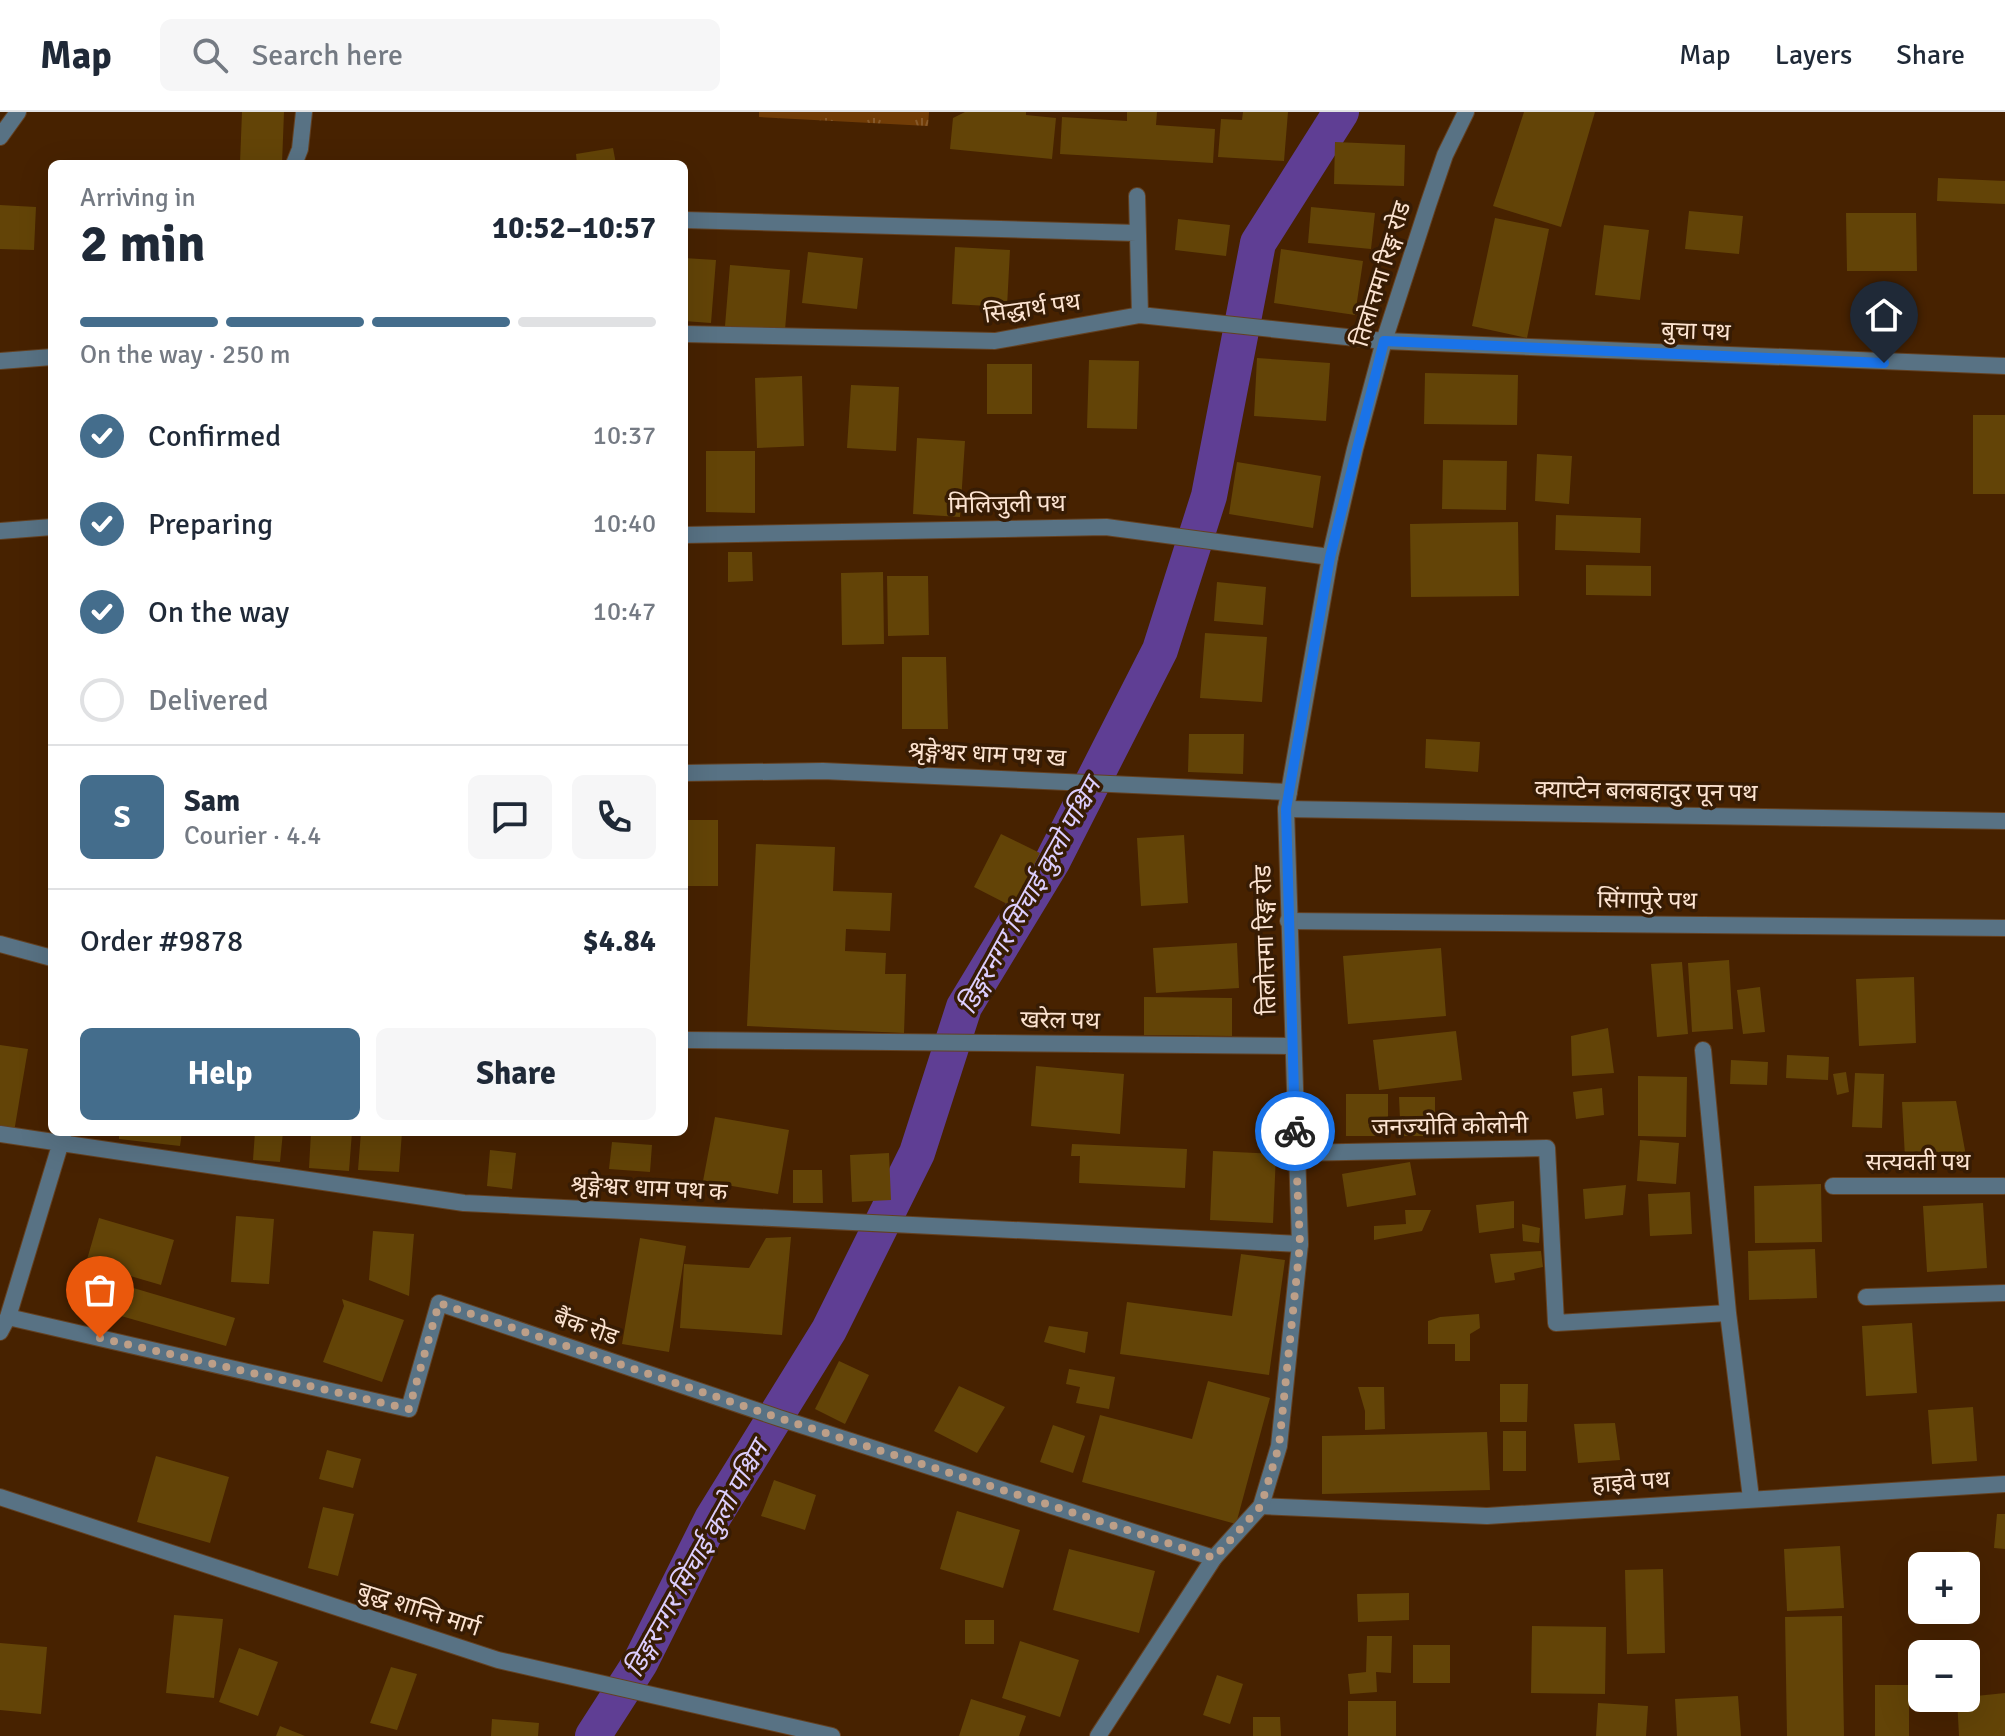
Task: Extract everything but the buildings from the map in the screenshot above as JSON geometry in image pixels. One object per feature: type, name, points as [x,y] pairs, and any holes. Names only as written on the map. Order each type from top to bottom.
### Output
[{"type":"street","points":[[0,137],[18,112]]},
{"type":"street","points":[[296,160],[300,149],[304,112]]},
{"type":"street","name":"तिलोत्तमा रिङ्ग रोड","points":[[1098,1736],[1214,1558],[1261,1506],[1279,1446],[1300,1244],[1288,921],[1287,801],[1330,557],[1384,341],[1445,155],[1466,112]]},
{"type":"street","points":[[1137,196],[1140,315]]},
{"type":"street","points":[[688,220],[1136,233]]},
{"type":"street","name":"सिद्धार्थ पथ","points":[[688,334],[995,341],[1140,315],[1384,341]]},
{"type":"street","name":"बुचा पथ","points":[[1384,341],[2005,366]]},
{"type":"street","points":[[0,361],[48,357]]},
{"type":"street","points":[[0,531],[48,527]]},
{"type":"street","name":"मिलिजुली पथ","points":[[688,535],[1106,527],[1330,557]]},
{"type":"street","name":"श्रृङ्गेश्वर धाम पथ ख","points":[[688,773],[823,771],[1078,782],[1287,801]]},
{"type":"street","name":"क्याप्टेन बलबहादुर पून पथ","points":[[1287,801],[2005,821]]},
{"type":"street","name":"सिंगापुरे पथ","points":[[1288,921],[2005,928]]},
{"type":"street","points":[[0,944],[48,957]]},
{"type":"street","name":"खरेल पथ","points":[[688,1040],[1292,1046]]},
{"type":"street","points":[[1703,1050],[1728,1313],[1751,1498]]},
{"type":"street","name":"श्रृङ्गेश्वर धाम पथ क","points":[[0,1134],[62,1138],[464,1203],[1300,1244]]},
{"type":"street","points":[[4,1324],[62,1138]]},
{"type":"street","name":"जनज्योति कोलोनी","points":[[1295,1153],[1547,1148],[1556,1323],[1728,1313]]},
{"type":"street","name":"सत्यवती पथ","points":[[1833,1186],[2004,1186],[2005,1204]]},
{"type":"street","points":[[1866,1297],[2005,1293]]},
{"type":"street","name":"बैंक रोड","points":[[4,1324],[409,1409],[439,1303],[771,1415],[1214,1558]]},
{"type":"street","name":"हाइवे पथ","points":[[1261,1506],[1487,1516],[2005,1484]]},
{"type":"street","name":"बुद्ध शान्ति मार्ग","points":[[0,1497],[498,1660],[832,1736]]},
{"type":"green space","points":[[759,112],[929,112],[928,126],[759,117]]},
{"type":"waterway","name":"डिङ्गरनगर सिंचाई कुलो पश्चिम","points":[[593,1736],[640,1663],[712,1519],[829,1330],[917,1153],[964,1007],[1052,862],[1160,650],[1209,496],[1258,243],[1341,112]]},
{"type":"way so far","points":[[100,1338],[409,1409],[439,1303],[779,1418],[1214,1558],[1261,1506],[1279,1446],[1300,1244],[1295,1131]]},
{"type":"route","points":[[1295,1131],[1286,809],[1330,557],[1384,341],[1884,363]]}]
